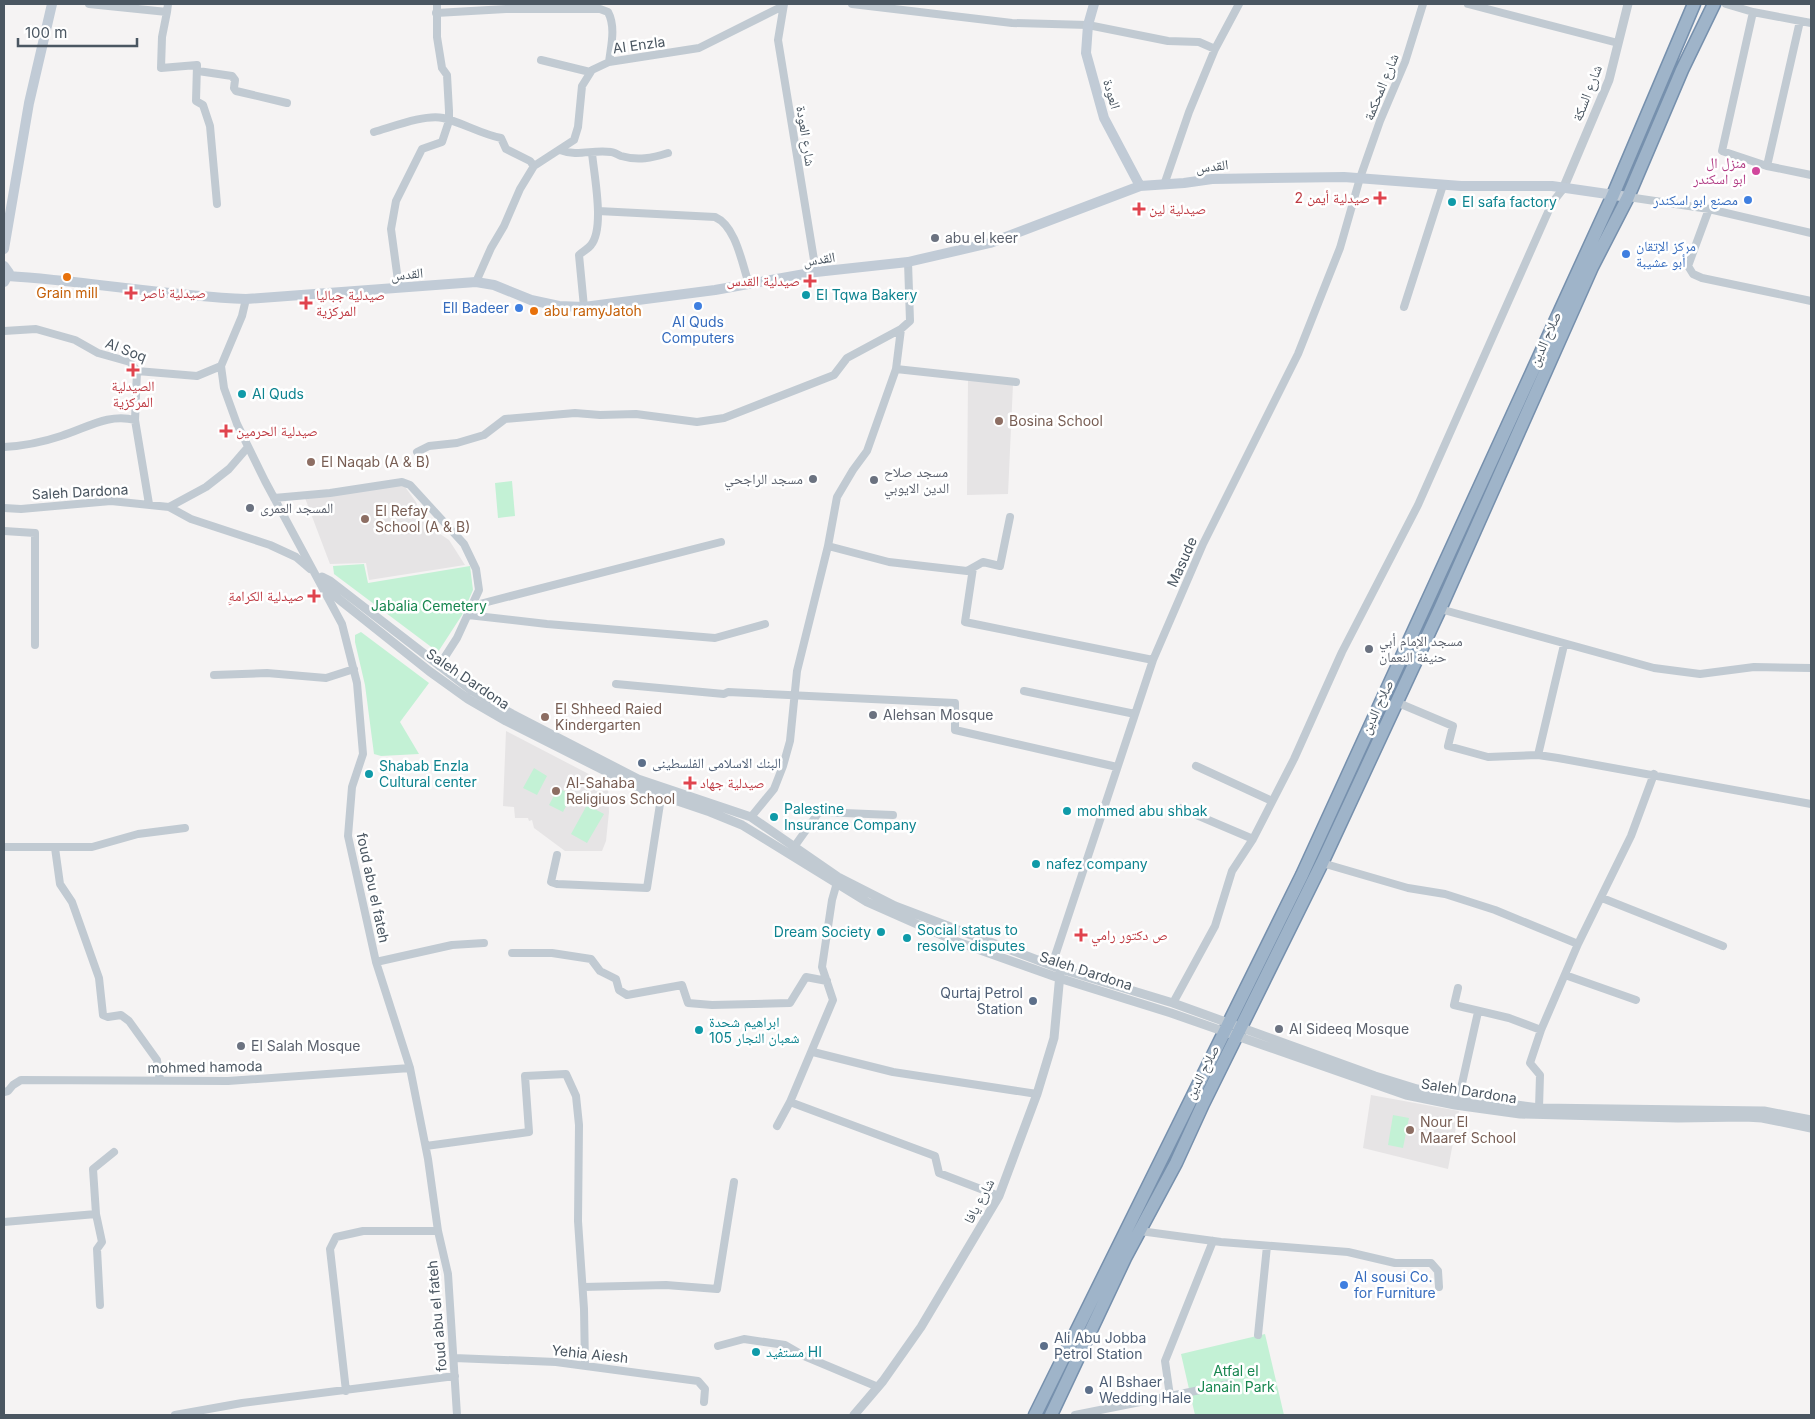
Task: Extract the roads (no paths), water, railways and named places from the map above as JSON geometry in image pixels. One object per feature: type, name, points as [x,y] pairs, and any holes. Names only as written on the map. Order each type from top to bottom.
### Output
[{"type":"highway","name":"صلاح الدين","points":[[1051,1415],[1140,1231],[1176,1163],[1306,867],[1613,195],[1694,4]]},
{"type":"highway","name":"صلاح الدين","points":[[1035,1415],[1322,863],[1440,609],[1592,267],[1628,196],[1682,70],[1714,4]]},
{"type":"main road","points":[[4,249],[28,112],[52,4]]},
{"type":"main road","name":"العودة","points":[[1094,4],[1088,24],[1086,53],[1104,118],[1140,186]]},
{"type":"main road","name":"القدس","points":[[6,279],[58,279],[212,298],[246,299],[476,282],[494,285],[531,300],[559,306],[584,307],[749,284],[816,272],[908,262],[990,243],[1140,186],[1164,185],[1212,178],[1287,176],[1360,178],[1443,185],[1552,186],[1563,189],[1628,196]]},
{"type":"main road","points":[[4,266],[8,270],[6,279]]},
{"type":"street","points":[[89,4],[167,8],[162,37],[161,68],[197,65],[196,101],[203,105],[210,126],[217,204]]},
{"type":"street","points":[[399,288],[391,228],[396,200],[422,149],[442,142],[449,121],[447,75],[442,68],[441,61],[436,13],[437,4]]},
{"type":"street","points":[[852,4],[1012,23],[1088,24],[1168,41],[1199,42],[1215,49]]},
{"type":"street","points":[[1164,185],[1189,112],[1215,49],[1239,4]]},
{"type":"street","name":"شارع المحكمة","points":[[1360,178],[1380,121],[1405,62],[1424,4]]},
{"type":"street","points":[[1468,4],[1618,43]]},
{"type":"street","name":"شارع السكة","points":[[1563,189],[1609,80],[1628,4]]},
{"type":"street","points":[[1726,4],[1752,12],[1811,22]]},
{"type":"street","name":"Al Enzla","points":[[590,72],[609,62],[699,48],[767,16],[784,5]]},
{"type":"street","name":"شارع العودة","points":[[784,5],[778,40],[816,272]]},
{"type":"street","points":[[436,13],[541,6],[600,9],[608,12],[613,31],[609,62]]},
{"type":"street","points":[[1752,12],[1722,151],[1767,166],[1811,175]]},
{"type":"street","points":[[1767,166],[1800,21]]},
{"type":"street","points":[[476,282],[490,248],[504,226],[520,189],[534,166],[574,140],[578,127],[582,86],[590,72],[541,60]]},
{"type":"street","points":[[198,71],[232,76],[235,80],[234,88],[236,91],[287,103]]},
{"type":"street","points":[[374,132],[431,118],[443,118],[501,138],[506,149],[530,161],[534,166]]},
{"type":"street","points":[[560,150],[570,154],[611,152],[620,156],[638,159],[668,153]]},
{"type":"street","points":[[584,307],[579,255],[592,245],[597,230],[598,211],[592,153]]},
{"type":"street","name":"Masude","points":[[1052,965],[1152,660],[1203,544],[1298,354],[1340,248],[1360,178]]},
{"type":"street","points":[[1404,307],[1443,185]]},
{"type":"street","points":[[1173,1003],[1215,926],[1232,871],[1253,839],[1294,760],[1342,652],[1418,505],[1552,203],[1563,189]]},
{"type":"street","points":[[1628,196],[1709,209],[1811,234]]},
{"type":"street","points":[[1709,209],[1688,266],[1693,274],[1702,278],[1811,300]]},
{"type":"street","points":[[598,211],[715,216],[724,220],[732,236],[749,284]]},
{"type":"street","points":[[417,452],[429,446],[457,443],[484,435],[504,419],[575,413],[600,415],[636,414],[697,422],[724,418],[834,375],[847,358],[901,329],[910,321],[908,262]]},
{"type":"street","points":[[221,366],[242,316],[246,299]]},
{"type":"street","name":"Al Soq","points":[[4,331],[36,329],[75,340],[98,353],[130,362],[137,371],[197,376],[221,366]]},
{"type":"street","points":[[752,817],[774,789],[783,766],[790,741],[793,695],[808,620],[828,546],[836,497],[867,452],[896,369],[901,329]]},
{"type":"street","name":"foud abu el fateh","points":[[221,366],[224,388],[237,424],[274,498],[318,575],[342,624],[354,669],[357,683],[363,754],[352,787],[348,836],[376,962],[410,1068],[426,1146],[438,1231],[448,1274],[457,1415]]},
{"type":"street","points":[[896,369],[1016,382]]},
{"type":"street","points":[[137,371],[135,420],[149,504]]},
{"type":"street","points":[[4,447],[60,437],[108,418],[123,417],[135,420]]},
{"type":"street","points":[[169,507],[206,488],[228,469],[248,447]]},
{"type":"street","points":[[274,498],[330,493],[406,482],[464,544],[476,569],[479,590],[457,638],[439,666]]},
{"type":"street","name":"Saleh Dardona","points":[[4,508],[22,509],[111,501],[149,504],[169,507],[191,518],[270,545],[296,557],[318,575],[330,581],[471,690],[512,714],[662,793],[752,817],[837,881],[895,906],[1052,965],[1060,974],[1173,1003],[1233,1031],[1406,1095],[1455,1105],[1545,1115],[1762,1118],[1811,1128]]},
{"type":"street","points":[[828,546],[889,562],[967,571],[983,562],[1000,566],[1010,517]]},
{"type":"street","points":[[4,531],[35,533],[35,645]]},
{"type":"street","points":[[472,606],[721,542]]},
{"type":"street","points":[[973,568],[965,622],[1152,660]]},
{"type":"street","name":"Saleh Dardona","points":[[318,575],[326,589],[429,671],[468,699],[619,778],[742,825],[837,881],[875,906],[955,941],[1060,974],[1171,1013],[1417,1089],[1539,1108],[1764,1111],[1811,1120]]},
{"type":"street","points":[[1440,609],[1564,645],[1654,668],[1700,674],[1754,667],[1811,668]]},
{"type":"street","points":[[468,615],[547,624],[715,638],[765,624]]},
{"type":"street","points":[[1538,755],[1564,645]]},
{"type":"street","points":[[214,675],[267,673],[326,678],[354,669]]},
{"type":"street","points":[[616,684],[724,694],[728,692],[955,703],[955,730],[1117,767]]},
{"type":"street","points":[[1024,691],[1135,714]]},
{"type":"street","points":[[1396,702],[1453,726],[1448,746],[1488,757],[1538,755],[1654,774],[1811,804]]},
{"type":"street","points":[[1196,766],[1272,801]]},
{"type":"street","points":[[1539,1108],[1540,1075],[1530,1063],[1541,1030],[1578,944],[1632,836],[1654,774]]},
{"type":"street","points":[[557,856],[551,882],[558,884],[647,888],[662,793]]},
{"type":"street","points":[[1180,808],[1253,839]]},
{"type":"street","points":[[794,847],[819,812],[893,815]]},
{"type":"street","points":[[4,847],[92,847],[138,834],[185,828]]},
{"type":"street","points":[[55,848],[60,884],[72,902],[99,978],[103,1015],[108,1017],[121,1015],[130,1021],[157,1060],[160,1080]]},
{"type":"street","points":[[1322,863],[1408,888],[1445,894],[1540,927],[1578,944]]},
{"type":"street","points":[[777,1126],[813,1052],[833,1000],[822,967],[832,900],[837,881]]},
{"type":"street","points":[[1602,898],[1723,946]]},
{"type":"street","points":[[376,962],[452,945],[484,943]]},
{"type":"street","points":[[512,953],[552,953],[591,959],[600,971],[616,979],[619,990],[627,995],[682,985],[688,1004],[790,1003],[806,977],[827,980]]},
{"type":"street","name":"شارع يافا","points":[[854,1415],[878,1387],[921,1327],[999,1196],[1054,1038],[1060,974]]},
{"type":"street","points":[[1564,975],[1636,1000]]},
{"type":"street","points":[[1458,988],[1454,1005],[1510,1018],[1541,1030]]},
{"type":"street","points":[[1459,1097],[1478,1012]]},
{"type":"street","points":[[813,1052],[893,1072],[1036,1094]]},
{"type":"street","name":"mohmed hamoda","points":[[4,1092],[21,1080],[228,1081],[410,1068]]},
{"type":"street","points":[[426,1146],[528,1132],[525,1076],[566,1074],[576,1096],[577,1106],[578,1230],[583,1287],[585,1366]]},
{"type":"street","points":[[790,1102],[935,1156],[939,1173],[999,1196]]},
{"type":"street","points":[[100,1305],[97,1249],[102,1242],[96,1214],[93,1169],[114,1152]]},
{"type":"street","points":[[583,1287],[666,1285],[717,1289],[734,1182]]},
{"type":"street","points":[[4,1222],[96,1214]]},
{"type":"street","points":[[346,1391],[330,1249],[336,1237],[363,1231],[438,1231]]},
{"type":"street","points":[[1140,1231],[1213,1241],[1348,1252],[1395,1262],[1431,1263],[1438,1271],[1439,1288]]},
{"type":"street","points":[[1170,1396],[1165,1361],[1213,1241]]},
{"type":"street","points":[[1258,1335],[1267,1246]]},
{"type":"street","points":[[718,1346],[744,1339],[785,1345],[804,1356],[878,1387]]},
{"type":"street","name":"Yehia Aiesh","points":[[454,1358],[585,1366],[698,1381],[705,1389],[704,1402]]},
{"type":"street","points":[[175,1415],[242,1403],[455,1376]]},
{"type":"street","points":[[1075,1415],[1230,1384]]},
{"type":"place","name":"منزل ال ابو اسكندر","points":[[1756,171]]},
{"type":"place","name":"صيدلية أيمن 2","points":[[1380,198]]},
{"type":"place","name":"مصنع ابو اسكندر","points":[[1748,200]]},
{"type":"place","name":"El safa factory","points":[[1452,202]]},
{"type":"place","name":"صيدلية لين","points":[[1139,209]]},
{"type":"place","name":"abu el keer","points":[[935,238]]},
{"type":"place","name":"مركز الإتقان أبو عشيبة","points":[[1626,254]]},
{"type":"place","name":"Grain mill","points":[[67,277]]},
{"type":"place","name":"صيدلية القدس","points":[[810,281]]},
{"type":"place","name":"صيدلية ناصر","points":[[131,293]]},
{"type":"place","name":"El Tqwa Bakery","points":[[806,295]]},
{"type":"place","name":"صيدلية جباليا المركزية","points":[[306,303]]},
{"type":"place","name":"Al Quds Computers","points":[[698,306]]},
{"type":"place","name":"Ell Badeer","points":[[519,308]]},
{"type":"place","name":"abu ramyJatoh","points":[[534,311]]},
{"type":"place","name":"الصيدلية المركزية","points":[[133,370]]},
{"type":"place","name":"Al Quds","points":[[242,394]]},
{"type":"place","name":"Bosina School","points":[[999,421]]},
{"type":"place","name":"صيدلية الحرمين","points":[[226,431]]},
{"type":"place","name":"El Naqab (A & B)","points":[[311,462]]},
{"type":"place","name":"مسجد الراجحي","points":[[813,479]]},
{"type":"place","name":"مسجد صلاح الدين الايوبي","points":[[874,480]]},
{"type":"place","name":"المسجد العمرى","points":[[250,508]]},
{"type":"place","name":"El Refay School (A & B)","points":[[365,519]]},
{"type":"place","name":"ِِصيدلية الكرامة","points":[[314,596]]},
{"type":"place","name":"مسجد الإمام أبي حنيفة النعمان","points":[[1369,649]]},
{"type":"place","name":"Alehsan Mosque","points":[[873,715]]},
{"type":"place","name":"El Shheed Raied Kindergarten","points":[[545,717]]},
{"type":"place","name":"البنك الاسلامى الفلسطينى","points":[[642,763]]},
{"type":"place","name":"Shabab Enzla Cultural center","points":[[369,774]]},
{"type":"place","name":"صيدلية جهاد","points":[[690,783]]},
{"type":"place","name":"Al-Sahaba Religiuos School","points":[[556,791]]},
{"type":"place","name":"mohmed abu shbak","points":[[1067,811]]},
{"type":"place","name":"Palestine Insurance Company","points":[[774,817]]},
{"type":"place","name":"nafez company","points":[[1036,864]]},
{"type":"place","name":"Dream Society","points":[[881,932]]},
{"type":"place","name":"ص دكتور رامي","points":[[1081,935]]},
{"type":"place","name":"Social status to resolve disputes","points":[[907,938]]},
{"type":"place","name":"Qurtaj Petrol Station","points":[[1033,1001]]},
{"type":"place","name":"Al Sideeq Mosque","points":[[1279,1029]]},
{"type":"place","name":"ابراهيم شحدة شعبان النجار 105","points":[[699,1030]]},
{"type":"place","name":"El Salah Mosque","points":[[241,1046]]},
{"type":"place","name":"Nour El Maaref School","points":[[1410,1130]]},
{"type":"place","name":"Al sousi Co. for Furniture","points":[[1344,1285]]},
{"type":"place","name":"Ali Abu Jobba Petrol Station","points":[[1044,1346]]},
{"type":"place","name":"مستفيد HI","points":[[756,1352]]},
{"type":"place","name":"Al Bshaer Wedding Hale","points":[[1089,1390]]},
{"type":"park label","name":"Jabalia Cemetery","points":[[429,606]]},
{"type":"park label","name":"Atfal el Janain Park","points":[[1236,1379]]}]
